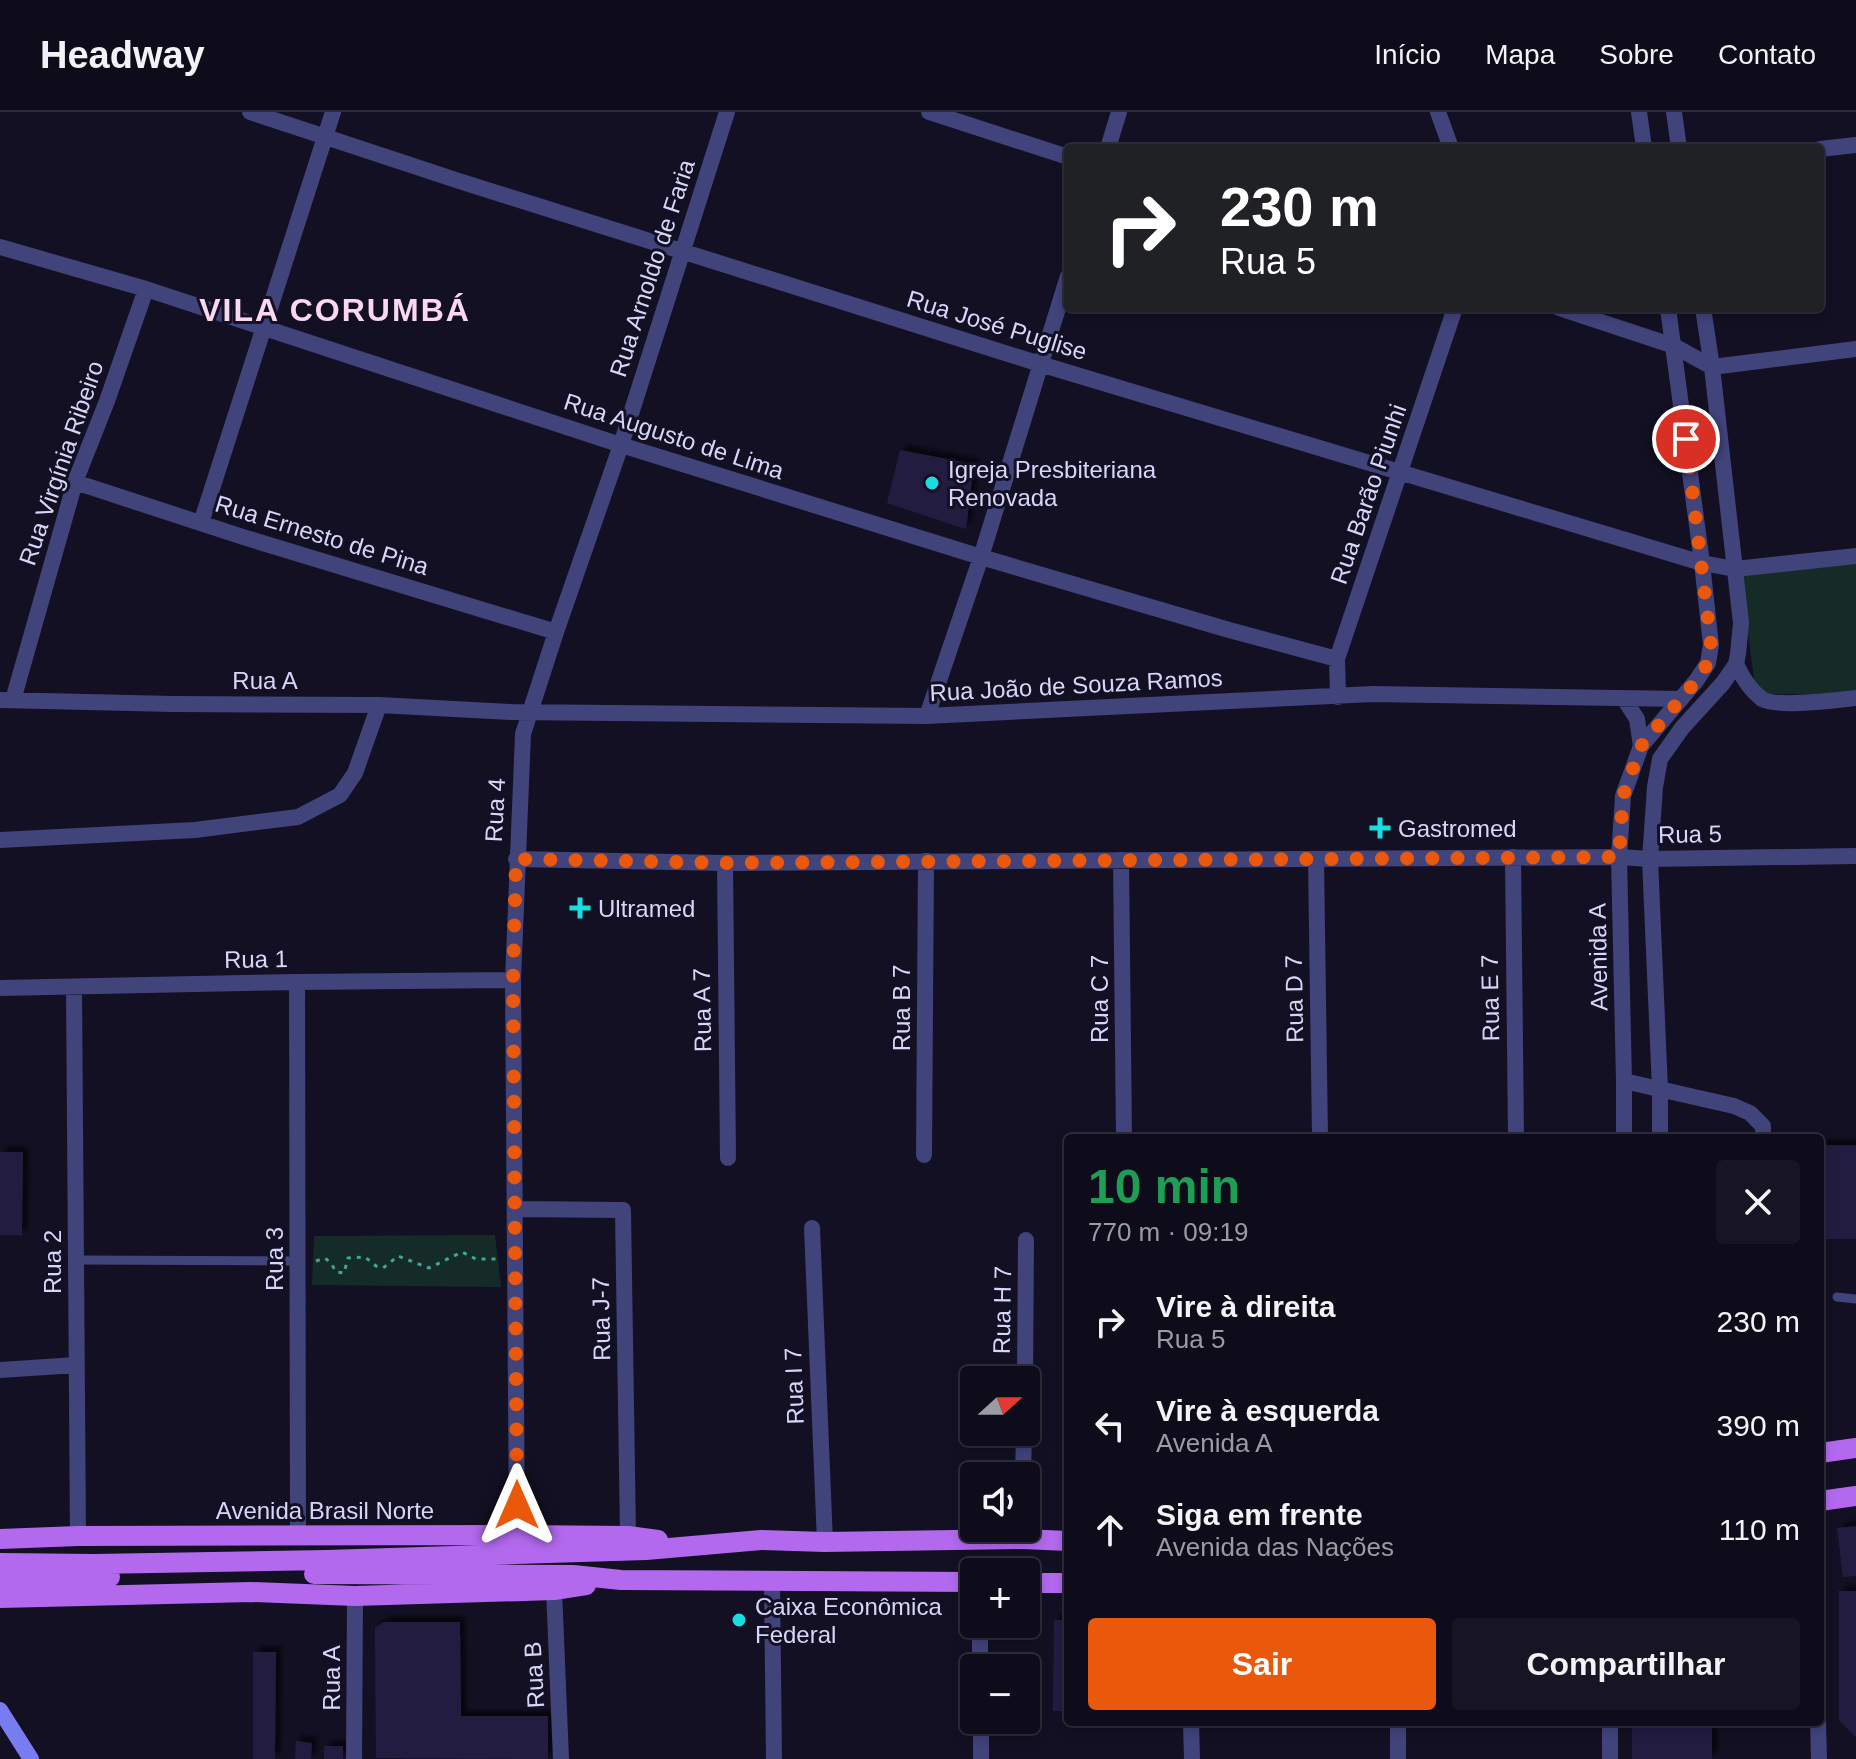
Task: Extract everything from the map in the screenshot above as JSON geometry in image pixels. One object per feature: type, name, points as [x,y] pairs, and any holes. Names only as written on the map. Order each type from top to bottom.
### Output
[{"type":"main road","points":[[1824,1452],[1856,1448]]},
{"type":"main road","points":[[1824,1500],[1856,1496]]},
{"type":"main road","name":"Avenida Brasil Norte","points":[[0,1539],[517,1535],[628,1536],[697,1545]]},
{"type":"main road","name":"Avenida Brasil Norte","points":[[0,1563],[342,1560],[646,1550],[761,1540],[825,1542],[960,1537]]},
{"type":"main road","name":"Avenida Brasil Norte","points":[[1040,1537],[1064,1540]]},
{"type":"main road","points":[[0,1579],[353,1574],[573,1575],[621,1580],[772,1582],[960,1582]]},
{"type":"main road","points":[[0,1598],[251,1592],[355,1596],[554,1590],[621,1580]]},
{"type":"main road","points":[[1040,1583],[1064,1583]]},
{"type":"main road","points":[[0,1710],[31,1759]]},
{"type":"street","name":"Rua José Puglise","points":[[250,112],[1040,364],[1702,563],[1735,569],[1856,556]]},
{"type":"street","points":[[201,523],[333,112]]},
{"type":"street","name":"Rua Arnoldo de Faria","points":[[530,712],[621,445],[727,112]]},
{"type":"street","points":[[929,112],[1064,156]]},
{"type":"street","points":[[1109,144],[1119,112]]},
{"type":"street","points":[[1438,112],[1450,144]]},
{"type":"street","points":[[1639,112],[1643,144]]},
{"type":"street","points":[[1674,112],[1678,144]]},
{"type":"street","points":[[1824,149],[1856,145]]},
{"type":"street","name":"Rua Augusto de Lima","points":[[0,247],[146,289],[621,445],[981,557],[1337,659]]},
{"type":"street","name":"Rua Virgínia Ribeiro","points":[[7,700],[75,482],[146,289]]},
{"type":"street","points":[[927,716],[981,557],[1064,289]]},
{"type":"street","name":"Rua Barão Piunhi","points":[[1338,697],[1337,659],[1454,312]]},
{"type":"street","points":[[1571,312],[1674,346],[1712,367],[1856,349]]},
{"type":"street","name":"Avenida A","points":[[1624,1134],[1619,857],[1623,796],[1641,746],[1696,681],[1708,663],[1711,645],[1669,312]]},
{"type":"street","points":[[1660,1134],[1650,859],[1655,787],[1660,759],[1736,664],[1741,623],[1704,312]]},
{"type":"street","name":"Rua Ernesto de Pina","points":[[75,482],[258,542],[556,632]]},
{"type":"street","points":[[1736,664],[1749,687],[1767,701],[1783,703],[1856,698]]},
{"type":"street","name":"Rua João de Souza Ramos","points":[[530,712],[927,716],[1373,694],[1681,699]]},
{"type":"street","points":[[1624,699],[1637,719],[1641,746]]},
{"type":"street","name":"Rua A","points":[[7,700],[379,705],[530,712]]},
{"type":"street","points":[[0,840],[195,830],[298,817],[340,795],[355,773],[379,705]]},
{"type":"street","name":"Rua 4","points":[[517,1535],[513,980],[523,734],[530,712]]},
{"type":"street","name":"Rua 5","points":[[516,859],[725,863],[1856,856]]},
{"type":"street","name":"Rua E 7","points":[[1513,857],[1516,1134]]},
{"type":"street","name":"Rua D 7","points":[[1316,859],[1320,1134]]},
{"type":"street","name":"Rua C 7","points":[[1121,860],[1124,1134]]},
{"type":"street","name":"Rua B 7","points":[[924,1155],[926,861]]},
{"type":"street","name":"Rua A 7","points":[[725,863],[728,1158]]},
{"type":"street","name":"Rua 1","points":[[0,988],[513,980]]},
{"type":"street","name":"Rua 3","points":[[297,982],[303,1263],[298,1536]]},
{"type":"street","name":"Rua 2","points":[[74,988],[78,1536]]},
{"type":"street","points":[[1624,1081],[1734,1106],[1750,1113],[1763,1126],[1763,1134]]},
{"type":"street","name":"Rua J-7","points":[[516,1209],[623,1210],[628,1536]]},
{"type":"street","name":"Rua I 7","points":[[812,1228],[825,1542]]},
{"type":"street","name":"Rua H 7","points":[[1025,1366],[1026,1240]]},
{"type":"street","points":[[0,1370],[76,1365]]},
{"type":"street","points":[[772,1582],[774,1759]]},
{"type":"street","name":"Rua B","points":[[554,1590],[561,1759]]},
{"type":"street","name":"Rua A","points":[[354,1759],[355,1596]]},
{"type":"street","points":[[1191,1726],[1192,1759]]},
{"type":"street","points":[[1398,1726],[1398,1759]]},
{"type":"street","points":[[1610,1726],[1610,1759]]},
{"type":"street","points":[[1818,1726],[1819,1759]]},
{"type":"street","points":[[981,1734],[981,1759]]},
{"type":"lane","points":[[76,1260],[303,1263]]},
{"type":"lane","points":[[1837,1297],[1856,1299]]},
{"type":"path","points":[[303,1263],[325,1258],[336,1272],[344,1273],[348,1258],[365,1257],[383,1268],[398,1256],[429,1268],[462,1252],[476,1259],[502,1259]]},
{"type":"green space","points":[[1856,558],[1856,694],[1756,694],[1740,574]]},
{"type":"green space","points":[[495,1235],[501,1287],[312,1285],[314,1236]]},
{"type":"building","name":"Igreja Presbiteriana Renovada","points":[[900,450],[974,464],[966,529],[887,503]]},
{"type":"building","points":[[1824,1145],[1856,1145],[1856,1239],[1824,1239]]},
{"type":"building","points":[[0,1152],[23,1152],[22,1235],[0,1235]]},
{"type":"building","points":[[1856,1526],[1856,1576],[1843,1577],[1837,1528]]},
{"type":"building","points":[[1839,1591],[1856,1591],[1856,1737],[1839,1720]]},
{"type":"building","points":[[1054,1620],[1064,1620],[1064,1711],[1053,1711]]},
{"type":"building","points":[[384,1622],[460,1622],[461,1716],[548,1716],[548,1759],[376,1758],[375,1628]]},
{"type":"building","points":[[253,1652],[276,1652],[275,1759],[253,1759]]},
{"type":"building","points":[[1632,1726],[1712,1726],[1712,1759],[1632,1759]]},
{"type":"building","points":[[296,1741],[312,1743],[311,1759],[295,1759]]},
{"type":"building","points":[[324,1746],[343,1746],[343,1759],[324,1759]]},
{"type":"place","name":"Igreja Presbiteriana Renovada","points":[[932,483]]},
{"type":"place","name":"Gastromed","points":[[1380,828]]},
{"type":"place","name":"Ultramed","points":[[580,908]]},
{"type":"place","name":"Caixa Econômica Federal","points":[[739,1620]]},
{"type":"district","name":"VILA CORUMBÁ","points":[[335,310]]},
{"type":"route","points":[[517,1505],[513,980],[516,859],[725,863],[1619,857],[1623,796],[1641,746],[1696,681],[1708,663],[1711,645],[1686,439]]}]
